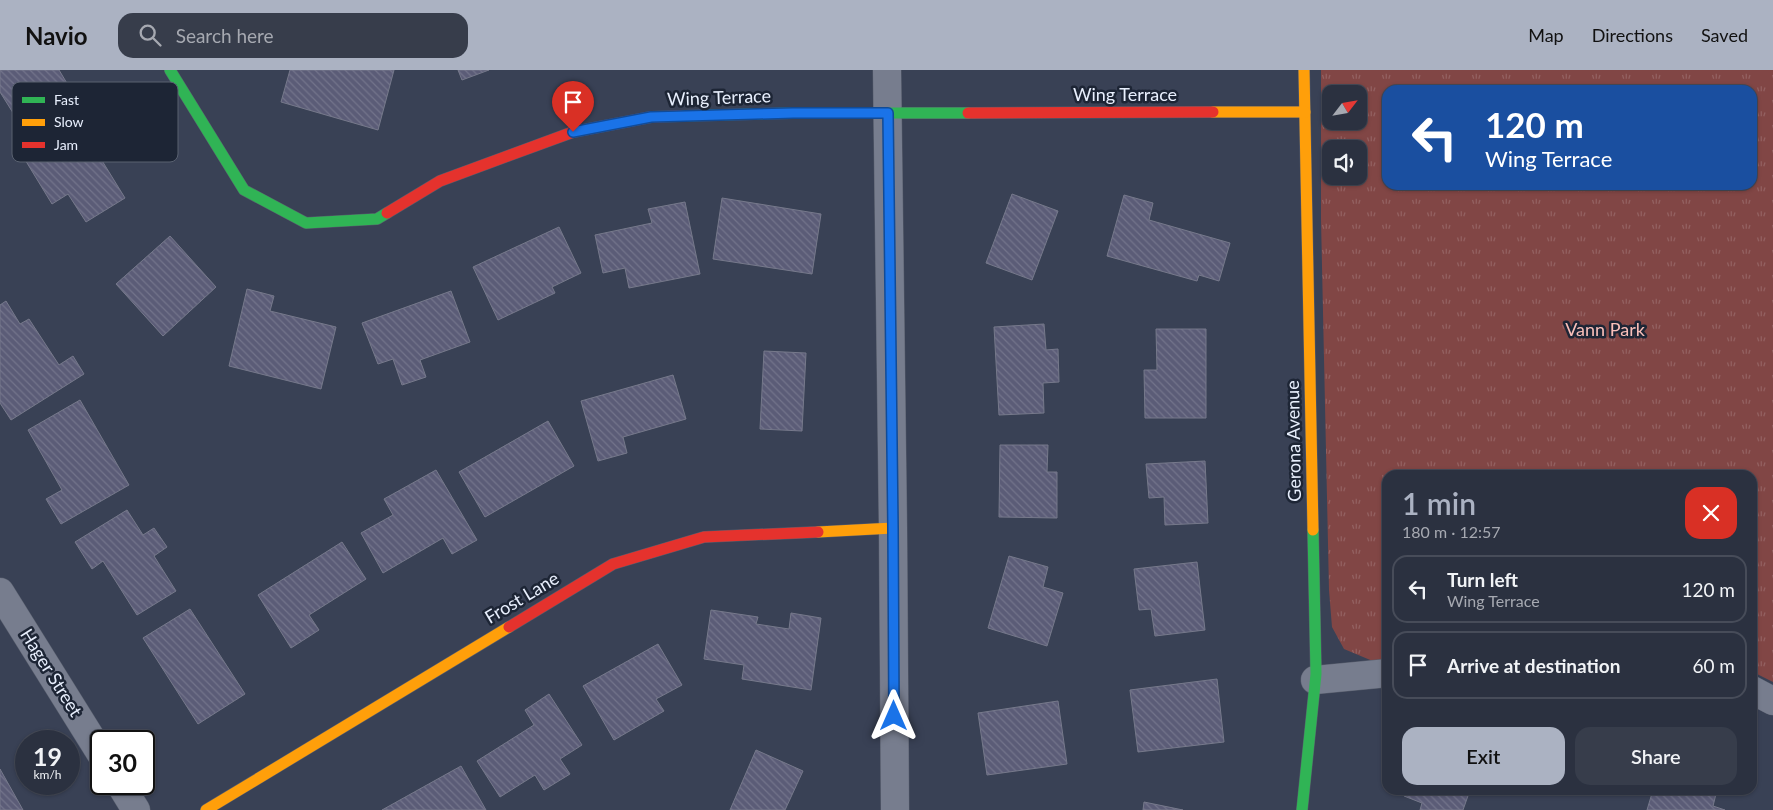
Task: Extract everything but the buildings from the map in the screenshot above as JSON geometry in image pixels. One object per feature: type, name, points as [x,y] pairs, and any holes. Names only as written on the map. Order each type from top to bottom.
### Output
[{"type":"street","name":"Wing Terrace","points":[[170,70],[177,82]]},
{"type":"street","points":[[887,70],[895,810]]},
{"type":"street","name":"Gerona Avenue","points":[[1302,810],[1315,680],[1304,70]]},
{"type":"street","name":"Wing Terrace","points":[[178,83],[244,190],[306,223],[377,219],[440,181],[573,132],[651,117],[793,113],[1306,112]]},
{"type":"street","name":"Frost Lane","points":[[206,810],[614,564],[704,537],[893,528]]},
{"type":"street","name":"Hager Street","points":[[0,592],[90,736]]},
{"type":"street","points":[[1315,680],[1382,674]]},
{"type":"street","points":[[1757,693],[1773,701]]},
{"type":"street","points":[[127,795],[136,810]]},
{"type":"green space","name":"Vann Park","points":[[1321,70],[1773,70],[1773,682],[1757,674],[1757,470],[1382,470],[1382,665],[1344,649],[1332,627],[1329,590],[1321,219]]},
{"type":"traffic: fast","points":[[170,70],[177,82]]},
{"type":"traffic: fast","points":[[178,83],[244,190],[306,223],[377,219],[387,213]]},
{"type":"traffic: fast","points":[[681,116],[793,113],[968,113]]},
{"type":"traffic: fast","points":[[1302,810],[1316,674],[1313,530]]},
{"type":"traffic: slow","points":[[1304,70],[1313,530]]},
{"type":"traffic: slow","points":[[1213,112],[1305,112]]},
{"type":"traffic: slow","points":[[818,532],[893,528]]},
{"type":"traffic: slow","points":[[206,810],[509,627]]},
{"type":"traffic: jam","points":[[968,113],[1213,112]]},
{"type":"traffic: jam","points":[[387,213],[440,181],[573,132],[651,117],[681,116]]},
{"type":"traffic: jam","points":[[509,627],[613,564],[704,537],[818,532]]},
{"type":"route","points":[[573,132],[651,117],[793,113],[888,113],[894,716]]}]
